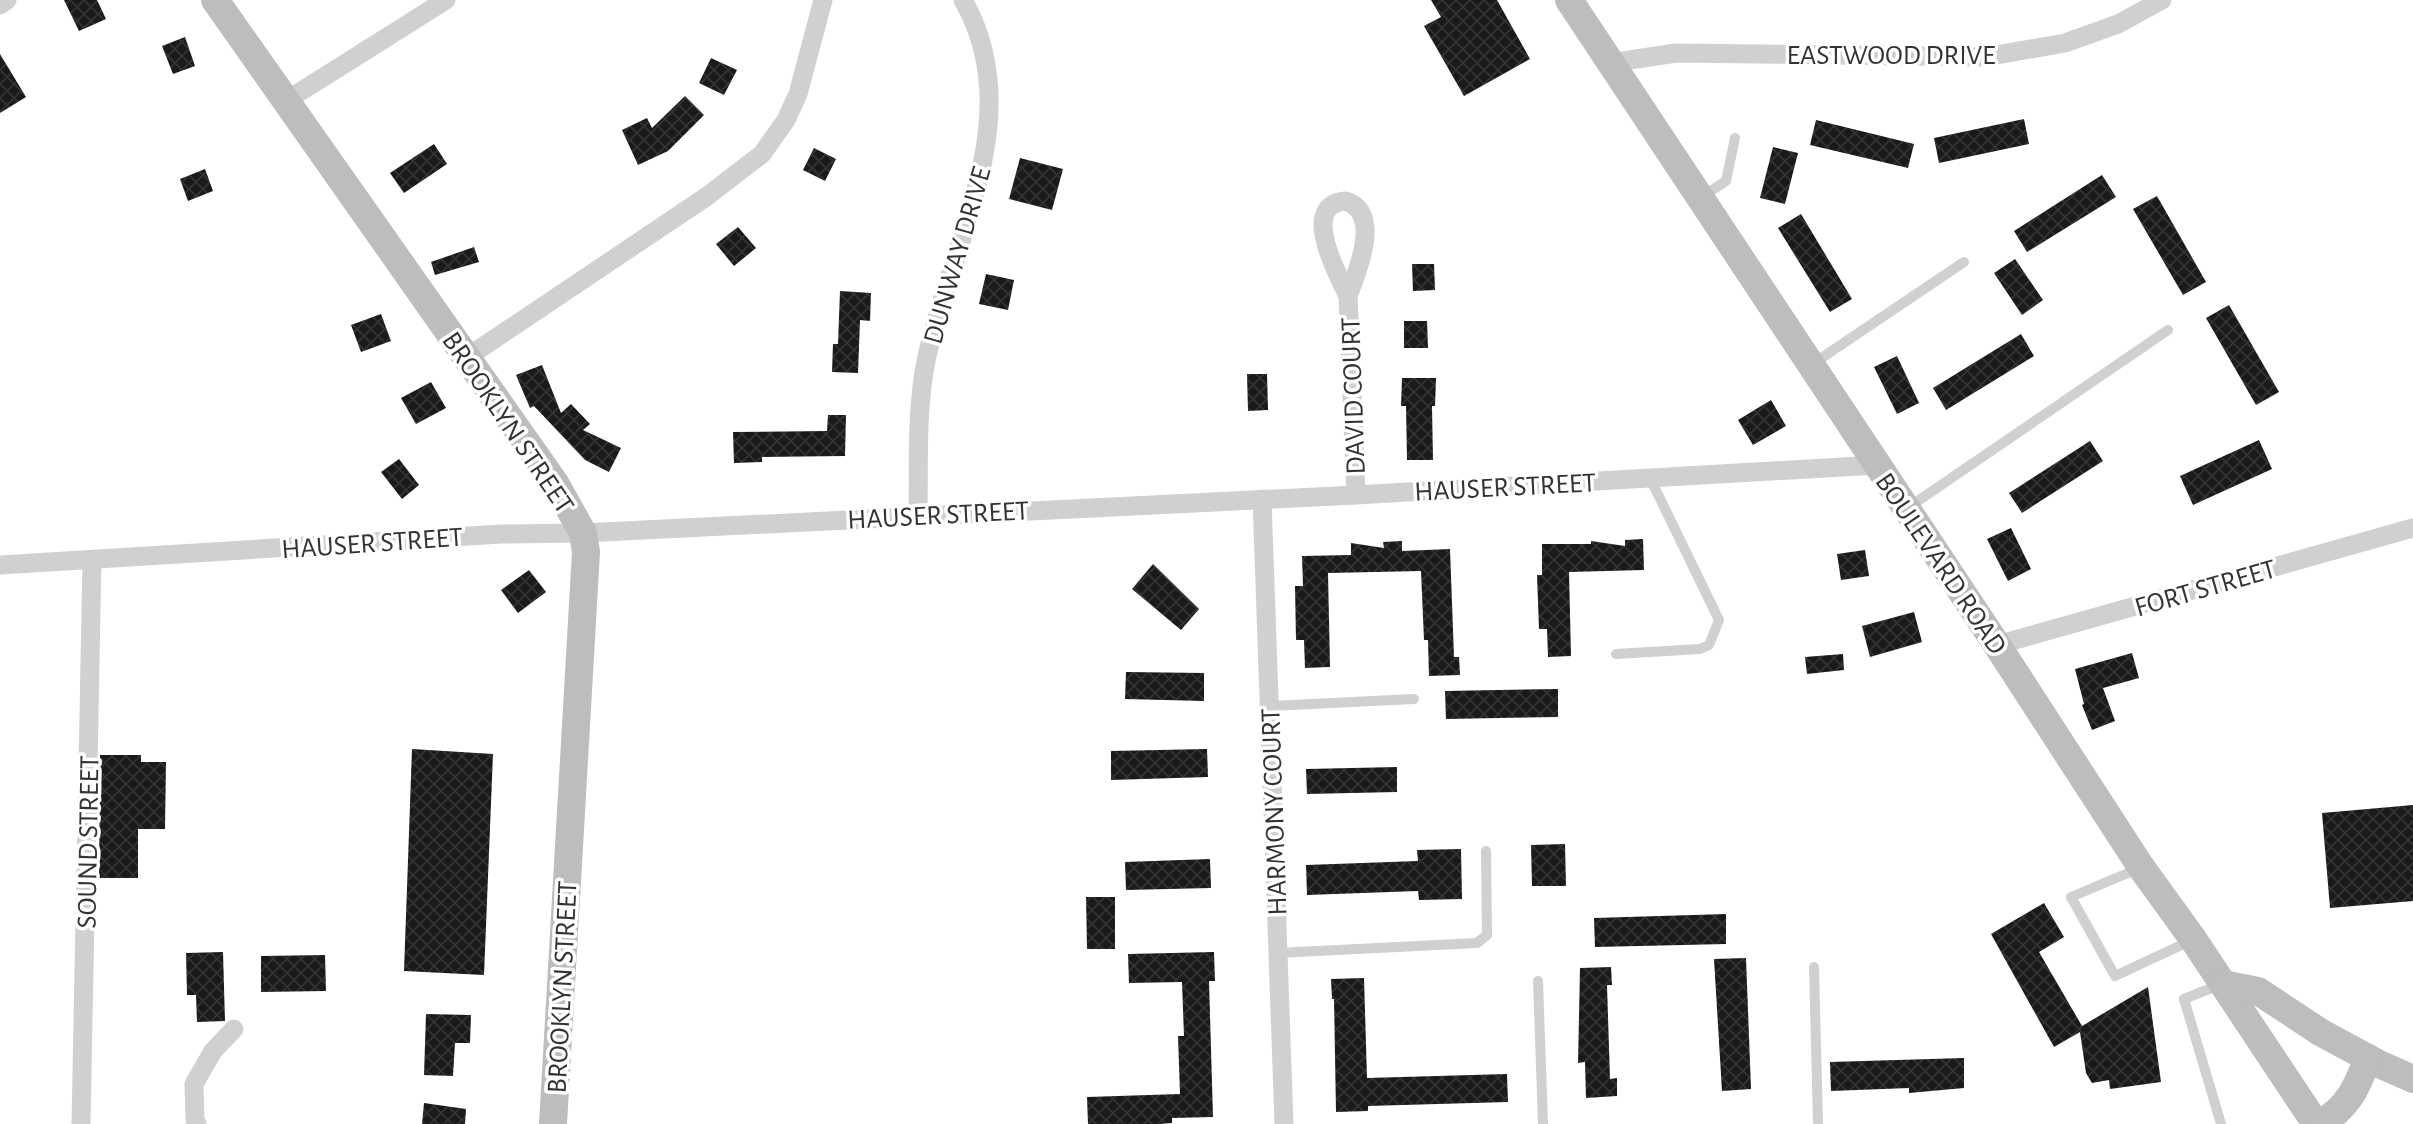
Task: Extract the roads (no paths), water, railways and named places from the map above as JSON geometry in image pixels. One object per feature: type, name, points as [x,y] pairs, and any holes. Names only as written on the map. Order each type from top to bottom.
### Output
[{"type":"street","points":[[0,5],[7,0]]},
{"type":"street","name":"BROOKLYN STREET","points":[[215,0],[284,102],[555,482],[583,533],[586,552],[553,1124]]},
{"type":"street","points":[[284,102],[446,0]]},
{"type":"street","points":[[467,358],[706,197],[762,154],[786,121],[798,94],[823,0]]},
{"type":"street","name":"DUNWAY DRIVE","points":[[918,515],[920,414],[926,360],[945,288],[978,185],[990,113],[990,82],[986,61],[963,0]]},
{"type":"street","name":"BOULEVARD ROAD","points":[[1569,0],[2141,867],[2318,1124]]},
{"type":"street","name":"EASTWOOD DRIVE","points":[[1611,63],[1676,53],[1986,57],[2065,43],[2118,24],[2162,0]]},
{"type":"street","name":"DAVID COURT","points":[[1348,296],[1356,495]]},
{"type":"street","name":"HAUSER STREET","points":[[0,565],[501,534],[583,533],[1356,495],[1877,465]]},
{"type":"street","name":"HARMONY COURT","points":[[1262,499],[1284,1124]]},
{"type":"street","name":"FORT STREET","points":[[1997,645],[2413,528]]},
{"type":"street","name":"SOUND STREET","points":[[81,1124],[92,560]]},
{"type":"street","points":[[2223,984],[2258,992],[2320,1032],[2413,1079]]},
{"type":"street","points":[[197,1124],[194,1084],[213,1051],[234,1029]]},
{"type":"street","points":[[2318,1124],[2337,1113],[2355,1091],[2368,1058]]},
{"type":"lane","points":[[1700,198],[1726,181],[1735,138]]},
{"type":"lane","points":[[1810,365],[1965,262]]},
{"type":"lane","points":[[1906,509],[2168,330]]},
{"type":"lane","points":[[1616,654],[1700,649],[1709,645],[1718,620],[1650,478]]},
{"type":"lane","points":[[1269,706],[1414,699]]},
{"type":"lane","points":[[1278,953],[1477,943],[1487,935],[1486,851]]},
{"type":"lane","points":[[2141,867],[2071,897],[2115,975],[2193,939]]},
{"type":"lane","points":[[1814,967],[1818,1124]]},
{"type":"lane","points":[[1538,981],[1543,1124]]},
{"type":"lane","points":[[2221,1124],[2184,999],[2223,984]]}]
